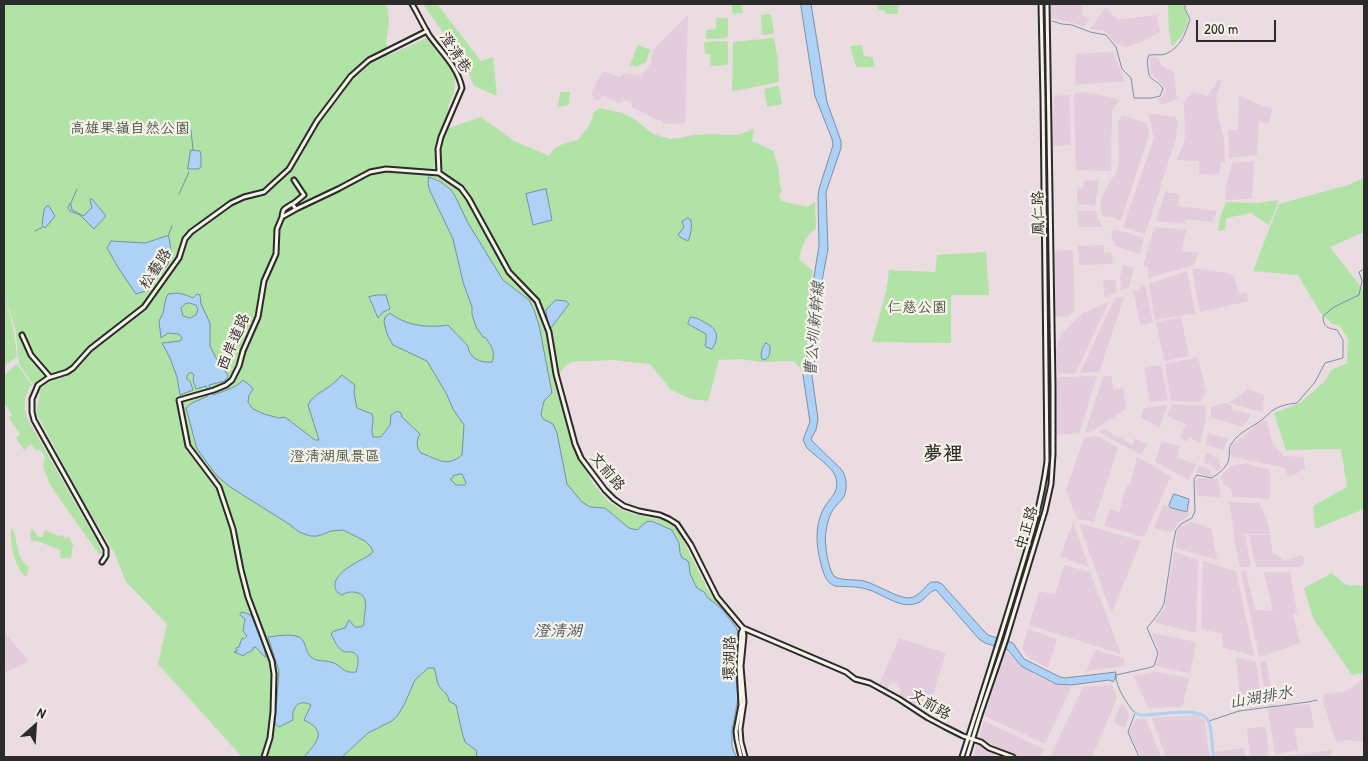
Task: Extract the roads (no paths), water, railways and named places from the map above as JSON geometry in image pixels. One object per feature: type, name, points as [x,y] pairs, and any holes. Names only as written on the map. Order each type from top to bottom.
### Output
[{"type":"street","name":"澄清巷","points":[[412,4],[458,75],[462,88],[441,137],[438,149],[439,173]]},
{"type":"street","name":"鳳仁路","points":[[1041,4],[1044,99],[1047,421]]},
{"type":"street","name":"鳳仁路","points":[[1046,4],[1053,422]]},
{"type":"street","name":"松藝路","points":[[42,381],[73,368],[90,349],[144,307],[179,258],[185,240],[191,232],[231,203],[244,197],[264,192],[289,169],[317,121],[351,76],[369,60],[428,31]]},
{"type":"street","points":[[282,217],[346,186],[370,172],[386,169],[439,173]]},
{"type":"street","name":"文前路","points":[[439,173],[461,188],[469,198],[509,272],[537,300],[549,332],[556,374],[580,458],[614,499],[624,506],[669,518],[677,524],[691,545],[717,597],[743,628],[846,672],[855,679],[870,683],[928,718],[981,742],[989,748],[1013,757]]},
{"type":"street","name":"西岸道路","points":[[264,757],[270,738],[273,712],[274,674],[272,661],[248,596],[233,529],[219,487],[188,446],[179,400],[214,390],[232,380],[256,323],[264,281],[276,254],[277,230],[284,208],[293,204],[304,195],[294,180]]},
{"type":"street","points":[[293,204],[296,209]]},
{"type":"street","points":[[22,335],[31,355],[50,377]]},
{"type":"street","points":[[62,373],[42,381],[38,385],[32,398],[32,412],[34,420],[106,549],[106,556],[102,562]]},
{"type":"street","name":"中正路","points":[[971,738],[1036,519],[1047,461],[1047,421]]},
{"type":"street","name":"中正路","points":[[971,738],[1006,639],[1046,509],[1051,484],[1053,422]]},
{"type":"street","name":"環湖路","points":[[743,628],[741,666],[744,702],[740,737],[743,757]]},
{"type":"street","points":[[962,757],[971,738]]},
{"type":"street","points":[[967,757],[971,738]]},
{"type":"water","points":[[801,4],[811,4],[827,102],[841,141],[841,148],[826,192],[828,249],[819,297],[820,330],[812,376],[818,419],[816,430],[811,439],[841,469],[845,475],[846,483],[845,495],[831,513],[826,530],[827,554],[833,574],[836,578],[840,579],[864,581],[905,598],[917,595],[931,582],[938,582],[942,584],[988,635],[1013,643],[1024,659],[1065,678],[1116,672],[1113,682],[1109,680],[1071,685],[1056,684],[1021,666],[1008,650],[985,643],[979,639],[936,590],[917,603],[908,605],[866,589],[835,586],[825,577],[820,561],[817,533],[819,519],[824,507],[835,492],[837,483],[832,470],[807,448],[803,440],[810,422],[803,375],[812,333],[811,295],[819,246],[819,189],[833,145],[815,96]]},
{"type":"water","points":[[191,150],[200,151],[201,167],[198,169],[188,169]]},
{"type":"water","name":"澄清湖","points":[[429,177],[441,182],[451,190],[468,223],[503,280],[529,300],[534,310],[539,325],[552,393],[544,401],[541,414],[543,419],[553,424],[557,433],[567,484],[582,502],[590,507],[605,508],[629,528],[637,530],[646,522],[651,521],[672,530],[679,543],[682,558],[689,563],[690,574],[697,588],[721,608],[736,627],[739,635],[736,677],[738,699],[732,730],[732,746],[736,757],[476,757],[477,751],[465,742],[456,705],[449,701],[439,686],[434,668],[428,668],[415,680],[404,705],[392,721],[368,733],[342,757],[304,757],[318,737],[316,728],[304,720],[311,705],[307,703],[297,705],[293,712],[293,720],[279,727],[275,724],[279,671],[268,637],[289,635],[300,637],[313,659],[335,663],[345,671],[356,672],[358,657],[354,653],[341,650],[331,634],[334,631],[345,628],[349,620],[355,627],[364,625],[366,606],[362,595],[352,592],[342,595],[336,591],[335,586],[343,571],[373,551],[365,541],[343,530],[331,531],[318,536],[310,536],[299,532],[230,487],[217,476],[197,449],[186,408],[192,403],[208,396],[206,386],[196,389],[193,380],[194,375],[189,373],[187,379],[190,381],[193,390],[180,395],[177,377],[162,343],[180,341],[182,338],[179,334],[168,333],[161,338],[159,321],[168,294],[175,293],[193,298],[197,294],[200,295],[201,304],[210,323],[210,346],[228,375],[225,381],[209,385],[213,395],[233,388],[243,380],[253,390],[249,395],[248,402],[253,409],[279,418],[285,417],[315,440],[319,440],[308,405],[315,396],[332,385],[342,375],[355,385],[354,393],[357,408],[372,414],[373,437],[381,437],[390,425],[391,415],[397,411],[420,434],[417,444],[421,453],[446,462],[456,459],[462,455],[464,425],[453,409],[427,361],[393,345],[387,334],[384,322],[385,317],[390,313],[403,321],[418,325],[448,325],[468,346],[473,357],[479,361],[492,362],[493,352],[491,346],[476,327],[453,239],[428,184]],"holes":[[[189,303],[196,305],[198,310],[196,315],[190,318],[183,316],[181,308]],[[462,474],[465,485],[456,485],[450,479],[453,476]]]},
{"type":"water","points":[[546,189],[552,220],[533,225],[526,194]]},
{"type":"water","points":[[92,199],[106,216],[94,229],[80,215],[70,211],[68,208],[70,203],[72,210],[84,216],[92,208],[90,200]]},
{"type":"water","points":[[49,206],[55,216],[45,228],[42,225],[44,210]]},
{"type":"water","points":[[688,218],[691,220],[691,233],[688,241],[678,235],[684,227],[682,222]]},
{"type":"water","points":[[169,237],[171,251],[168,264],[148,290],[136,294],[107,248],[111,241],[145,243]]},
{"type":"water","points":[[386,295],[390,309],[383,312],[378,318],[369,297]]},
{"type":"water","points":[[556,300],[566,301],[569,304],[551,328],[546,310]]},
{"type":"water","points":[[691,317],[700,320],[715,330],[716,339],[712,349],[705,345],[706,334],[688,324]]},
{"type":"water","points":[[766,343],[770,346],[770,350],[769,356],[765,360],[762,359],[761,352]]},
{"type":"water","points":[[1174,494],[1189,499],[1187,512],[1169,506]]},
{"type":"water","points":[[242,612],[251,615],[264,645],[266,657],[255,647],[244,656],[234,652],[237,651],[236,648],[239,647],[242,638],[244,639],[247,636],[243,631],[245,619],[240,615]]},
{"type":"waterway","points":[[1052,21],[1106,35],[1116,47],[1122,69],[1131,78],[1134,98],[1152,98],[1160,96],[1163,89],[1151,78],[1148,72],[1148,57],[1149,55],[1163,55],[1170,52],[1182,40],[1190,19],[1185,9],[1185,4]]},
{"type":"waterway","points":[[191,130],[193,150]]},
{"type":"waterway","points":[[179,194],[189,172]]},
{"type":"waterway","points":[[71,203],[77,189]]},
{"type":"waterway","points":[[168,236],[172,226]]},
{"type":"waterway","points":[[35,231],[43,227]]},
{"type":"waterway","points":[[1116,675],[1154,666],[1158,653],[1147,628],[1164,604],[1176,530],[1181,524],[1192,518],[1195,511],[1194,479],[1197,475],[1212,478],[1220,472],[1225,467],[1231,445],[1238,436],[1273,410],[1297,403],[1315,382],[1325,363],[1343,358],[1343,340],[1337,330],[1328,328],[1325,325],[1323,316],[1334,307],[1359,295],[1362,281],[1359,272],[1364,269]]},
{"type":"waterway","name":"曹公圳新幹線","points":[[1116,676],[1122,695],[1135,713],[1128,732],[1139,757]]},
{"type":"waterway","name":"山湖排水","points":[[1209,721],[1239,711],[1317,700]]},
{"type":"waterway","name":"曹公圳新幹線","points":[[1135,713],[1143,715],[1179,712],[1198,713],[1209,722],[1214,757]]},
{"type":"district","name":"夢裡","points":[[943,455]]},
{"type":"park label","name":"高雄果嶺自然公園","points":[[130,129]]},
{"type":"park label","name":"仁慈公園","points":[[917,308]]},
{"type":"park label","name":"澄清湖風景區","points":[[335,457]]}]
